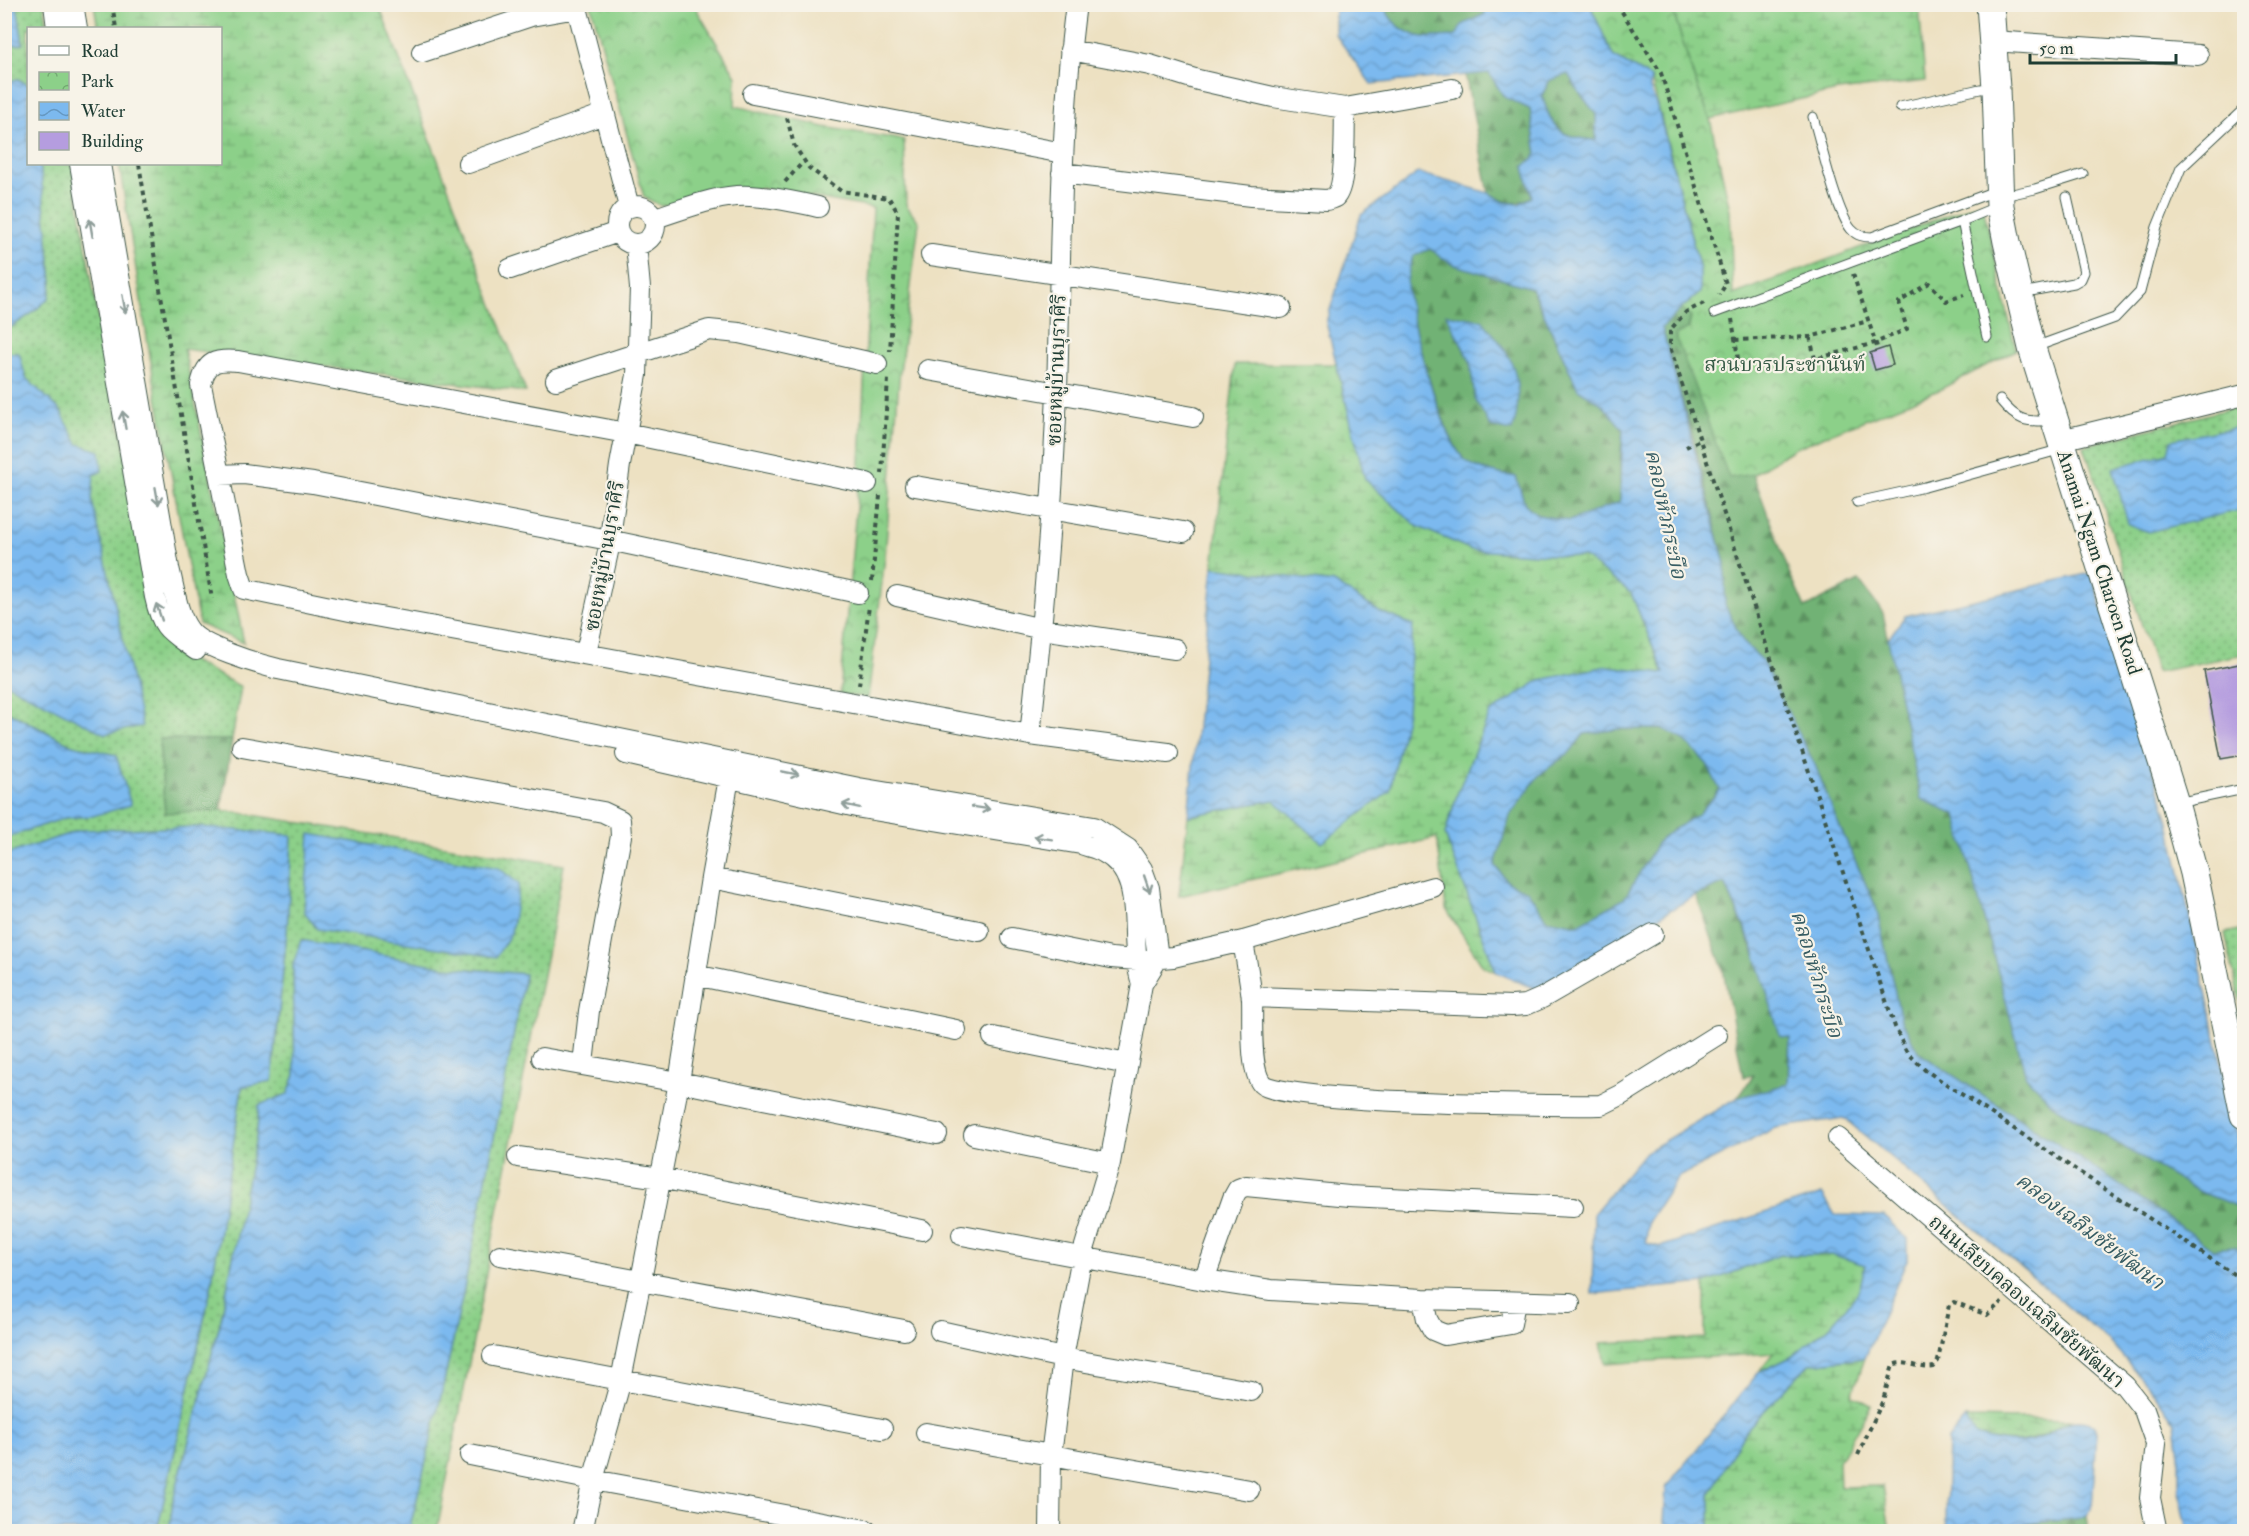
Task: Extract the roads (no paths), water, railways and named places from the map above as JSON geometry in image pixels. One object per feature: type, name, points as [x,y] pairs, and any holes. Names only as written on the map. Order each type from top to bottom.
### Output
[{"type":"street","points":[[54,4],[57,27]]},
{"type":"street","points":[[73,4],[77,27]]},
{"type":"street","name":"ซอยหมู่บ้านบุราศิริ","points":[[1029,735],[1042,629],[1051,510],[1062,163],[1070,50],[1076,4]]},
{"type":"street","name":"Anamai Ngam Charoen Road","points":[[1990,4],[2000,197],[2019,294],[2032,348],[2175,803],[2194,873],[2244,1115]]},
{"type":"street","points":[[422,52],[531,16],[577,6],[603,114],[622,173],[629,207]]},
{"type":"street","points":[[1993,41],[2198,55]]},
{"type":"street","points":[[1070,50],[1150,65],[1198,80],[1274,98],[1345,108],[1452,89]]},
{"type":"street","points":[[753,94],[1062,163],[1251,196],[1326,200],[1334,198],[1342,178],[1345,108]]},
{"type":"street","points":[[468,163],[603,114]]},
{"type":"street","points":[[80,165],[153,587],[159,617],[166,626],[200,652],[251,672],[380,701],[731,770],[859,788],[953,813],[1083,835],[1112,858],[1128,879],[1135,909],[1137,960],[1142,984]]},
{"type":"street","points":[[100,165],[169,568],[179,607],[190,633],[208,644],[253,662],[278,669],[731,770]]},
{"type":"street","points":[[655,218],[723,199],[748,195],[818,207]]},
{"type":"street","points":[[629,207],[644,207],[655,218],[654,232],[644,243],[636,244],[622,238],[618,232],[619,217],[629,207]]},
{"type":"street","points":[[510,268],[618,232]]},
{"type":"street","name":"ซอยหมู่บ้านบุราศิริ","points":[[586,653],[609,540],[637,375],[640,288],[636,244]]},
{"type":"street","points":[[931,255],[1281,308]]},
{"type":"street","points":[[556,380],[709,330],[740,333],[877,364]]},
{"type":"street","points":[[867,483],[626,433],[238,361],[220,359],[211,364],[203,373],[201,385],[244,589],[369,615],[1029,735],[1168,753]]},
{"type":"street","points":[[928,370],[1193,417]]},
{"type":"street","points":[[2060,436],[2244,394]]},
{"type":"street","points":[[219,475],[244,474],[313,483],[609,540],[858,593]]},
{"type":"street","points":[[915,486],[1183,532]]},
{"type":"street","points":[[897,596],[1042,629],[1174,649]]},
{"type":"street","points":[[242,747],[603,812],[620,820],[621,836],[589,1011],[584,1064]]},
{"type":"street","points":[[582,1532],[593,1480],[621,1380],[641,1280],[679,1082],[711,878],[731,770]]},
{"type":"street","points":[[1050,1532],[1051,1456],[1063,1358],[1082,1256],[1110,1163],[1142,984],[1158,958],[1153,902],[1142,869],[1128,849],[1104,832],[1094,827],[1083,835]]},
{"type":"street","points":[[711,878],[979,931]]},
{"type":"street","points":[[1012,938],[1111,958],[1137,960],[1173,957],[1243,941],[1433,887]]},
{"type":"street","points":[[1252,997],[1526,1005],[1653,934]]},
{"type":"street","points":[[1243,941],[1252,997],[1257,1074],[1263,1085],[1272,1089],[1316,1095],[1443,1102],[1601,1105],[1717,1035]]},
{"type":"street","points":[[695,975],[956,1030]]},
{"type":"street","points":[[993,1037],[1127,1064]]},
{"type":"street","points":[[542,1058],[679,1082],[937,1134]]},
{"type":"street","points":[[974,1134],[1110,1163]]},
{"type":"street","name":"ถนนเลียบคลองเฉลิมชัยพัฒนา","points":[[1838,1138],[2125,1386],[2144,1410],[2156,1444],[2150,1498],[2157,1532]]},
{"type":"street","points":[[518,1157],[660,1178],[922,1230]]},
{"type":"street","points":[[1204,1280],[1233,1198],[1238,1189],[1246,1186],[1349,1196],[1573,1207]]},
{"type":"street","points":[[962,1235],[1204,1280],[1271,1290],[1423,1299],[1570,1303]]},
{"type":"street","points":[[500,1255],[904,1330]]},
{"type":"street","points":[[1423,1299],[1427,1319],[1433,1330],[1445,1335],[1511,1324],[1515,1302]]},
{"type":"street","points":[[940,1331],[1063,1358],[1251,1391]]},
{"type":"street","points":[[493,1356],[882,1429]]},
{"type":"street","points":[[926,1433],[1249,1490]]},
{"type":"street","points":[[470,1455],[866,1530]]},
{"type":"lane","points":[[1900,107],[1980,89],[1996,88]]},
{"type":"lane","points":[[2032,348],[2115,318],[2140,292],[2157,227],[2181,168],[2244,109]]},
{"type":"lane","points":[[1813,117],[1843,214],[1852,230],[1861,237],[1872,237],[2083,174]]},
{"type":"lane","points":[[1714,312],[1962,221],[2000,197]]},
{"type":"lane","points":[[2019,294],[2080,279],[2084,272],[2067,197]]},
{"type":"lane","points":[[1962,221],[1987,337]]},
{"type":"lane","points":[[2000,400],[2010,413],[2060,436]]},
{"type":"lane","points":[[1857,502],[1925,487],[2060,436]]},
{"type":"lane","points":[[2175,803],[2244,789]]},
{"type":"water","points":[[4,5],[17,5],[23,44],[5,46]]},
{"type":"water","points":[[1335,5],[1386,5],[1392,20],[1407,32],[1432,37],[1456,36],[1462,25],[1485,14],[1484,5],[1590,5],[1613,56],[1651,78],[1650,89],[1658,109],[1700,270],[1700,293],[1662,328],[1725,564],[1725,605],[1743,642],[1761,659],[1815,765],[1876,907],[1901,1020],[1919,1053],[2213,1249],[2235,1247],[2244,1254],[2244,1531],[2188,1531],[2179,1491],[2179,1455],[2175,1423],[2155,1394],[2112,1344],[1844,1118],[1775,1128],[1678,1177],[1648,1222],[1646,1243],[1660,1247],[1822,1194],[1835,1215],[1884,1216],[1907,1239],[1907,1260],[1865,1358],[1809,1364],[1745,1431],[1710,1494],[1710,1531],[1668,1531],[1664,1523],[1666,1487],[1758,1373],[1791,1357],[1829,1327],[1859,1292],[1865,1265],[1834,1255],[1780,1255],[1705,1283],[1592,1294],[1594,1213],[1645,1152],[1737,1098],[1788,1084],[1790,1038],[1780,1036],[1753,946],[1725,883],[1696,895],[1535,989],[1496,972],[1445,834],[1458,792],[1490,713],[1540,680],[1607,666],[1664,673],[1631,593],[1584,557],[1472,550],[1417,526],[1365,479],[1326,322],[1361,215],[1418,173],[1489,193],[1504,202],[1519,204],[1532,197],[1524,167],[1537,154],[1530,109],[1504,97],[1489,73],[1371,84],[1335,34]],"holes":[[[1568,74],[1596,114],[1596,140],[1566,134],[1559,130],[1550,117],[1542,95],[1550,80]],[[1430,249],[1452,264],[1532,288],[1578,389],[1602,404],[1623,429],[1620,502],[1569,521],[1538,515],[1525,504],[1516,477],[1483,469],[1465,460],[1456,448],[1437,404],[1413,321],[1407,283],[1413,256]],[[1619,729],[1664,729],[1684,740],[1707,764],[1720,790],[1699,813],[1660,839],[1624,899],[1577,925],[1546,919],[1528,891],[1508,883],[1495,865],[1510,815],[1539,775],[1570,752],[1584,734]]]},
{"type":"water","points":[[18,79],[27,84],[27,165],[40,165],[52,281],[49,298],[31,314],[5,331],[5,82]]},
{"type":"water","points":[[1446,314],[1482,320],[1510,359],[1518,389],[1517,411],[1512,431],[1491,427],[1475,399],[1470,361]]},
{"type":"water","points":[[5,353],[19,353],[26,378],[60,410],[78,444],[100,451],[102,471],[94,475],[92,500],[142,726],[105,734],[5,683]]},
{"type":"water","points":[[2244,426],[2244,509],[2148,532],[2128,524],[2113,468],[2168,453],[2171,440]]},
{"type":"water","points":[[1213,567],[1334,583],[1380,612],[1413,625],[1407,712],[1390,791],[1322,843],[1274,800],[1188,816]]},
{"type":"water","points":[[2091,573],[2168,818],[2244,1166],[2244,1209],[2198,1191],[2054,1106],[2026,1076],[1956,814],[1921,799],[1888,639],[1905,616]]},
{"type":"water","points":[[4,710],[72,745],[116,755],[131,805],[93,816],[65,818],[5,838]]},
{"type":"water","points":[[201,827],[292,835],[287,931],[272,1081],[242,1087],[211,1288],[157,1531],[5,1531],[5,855],[80,830]]},
{"type":"water","points":[[310,834],[499,868],[519,884],[511,933],[496,957],[317,929],[304,911]]},
{"type":"water","points":[[301,940],[445,967],[525,974],[442,1393],[409,1531],[169,1531],[173,1501],[221,1320],[257,1132],[259,1105],[288,1094],[295,1075],[293,965]]},
{"type":"water","points":[[1966,1418],[1975,1435],[2009,1442],[2030,1441],[2076,1421],[2095,1425],[2097,1432],[2092,1508],[2087,1515],[2081,1518],[1960,1531],[1948,1528],[1946,1520],[1948,1439]]},
{"type":"park label","name":"สวนบวรประชานันท์","points":[[1785,364]]},
{"type":"water label","name":"คลองหัวกระบือ","points":[[1666,514]]},
{"type":"water label","name":"คลองหัวกระบือ","points":[[1817,974]]},
{"type":"water label","name":"คลองเฉลิมชัยพัฒนา","points":[[2090,1231]]}]
